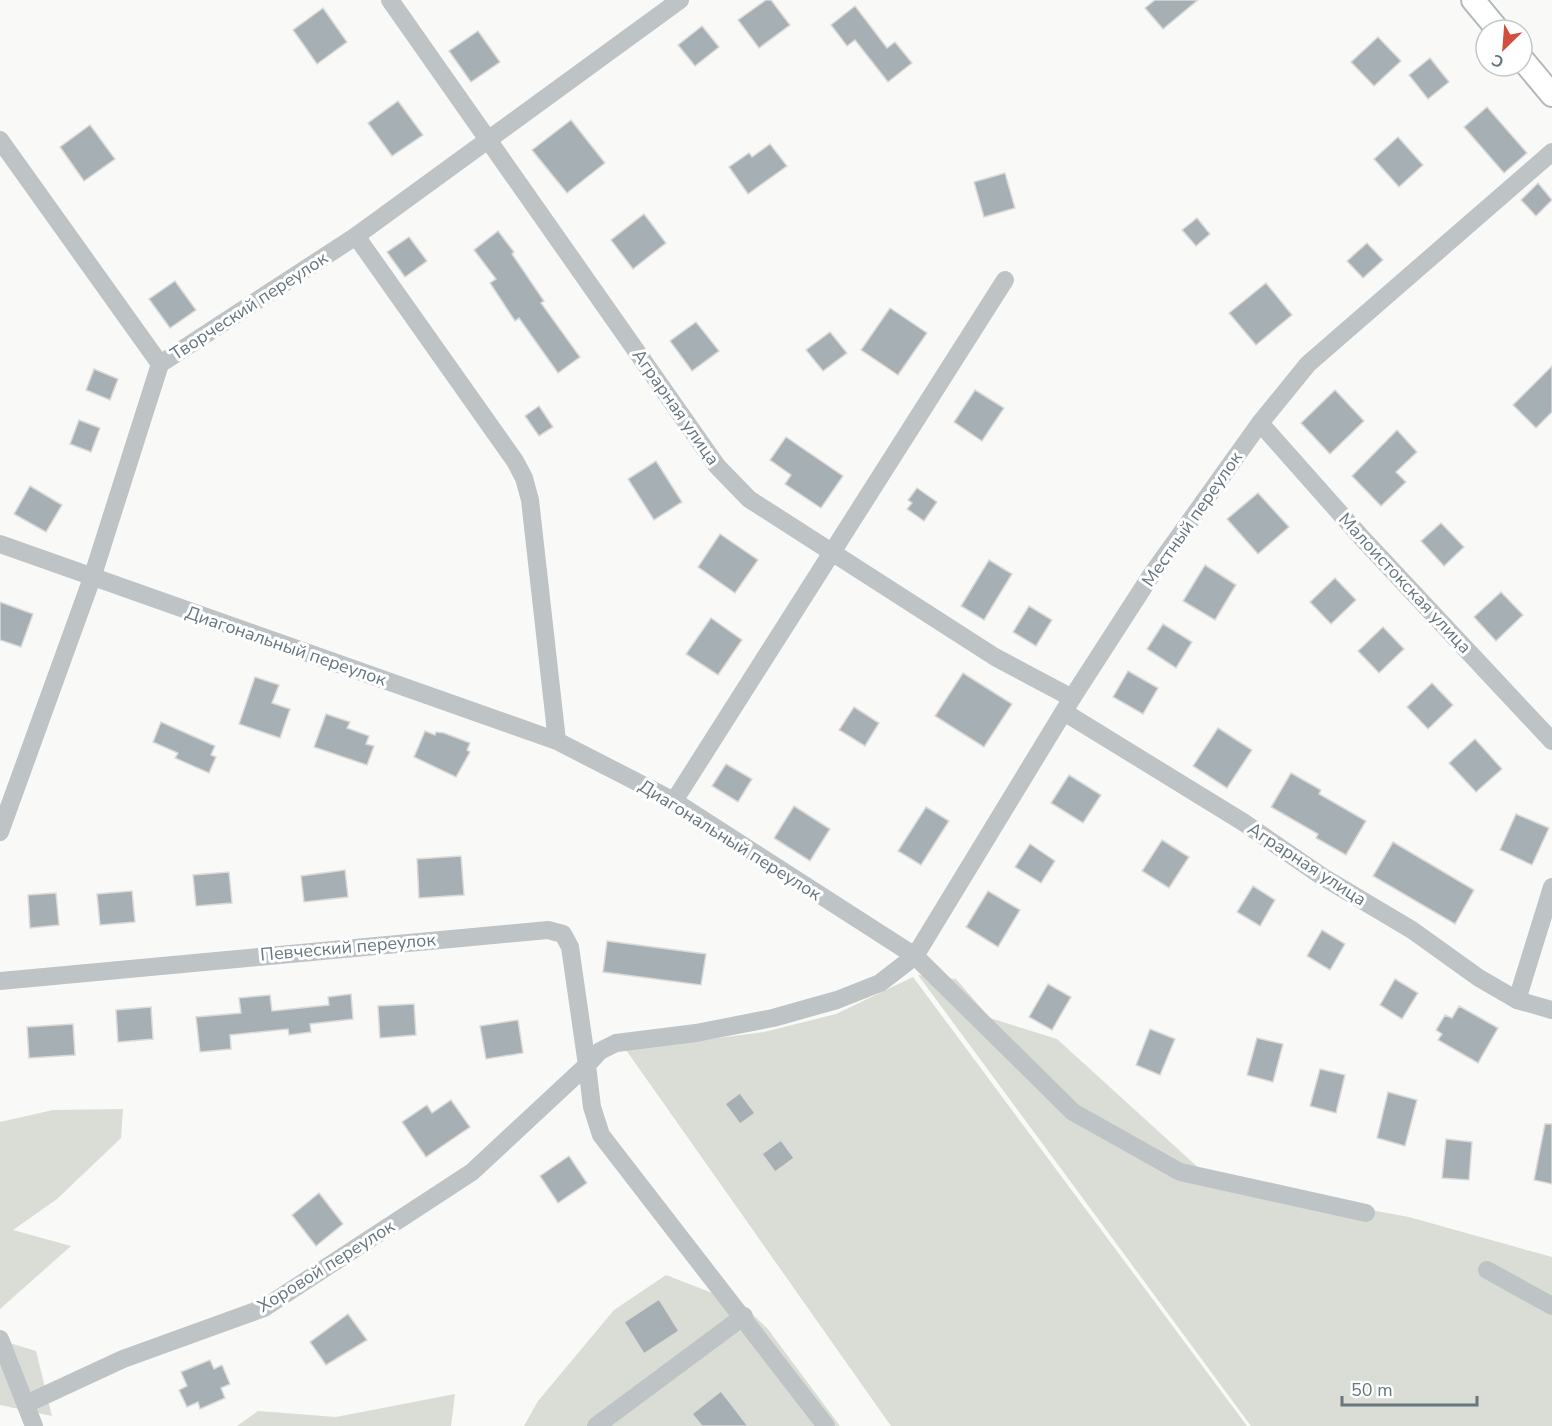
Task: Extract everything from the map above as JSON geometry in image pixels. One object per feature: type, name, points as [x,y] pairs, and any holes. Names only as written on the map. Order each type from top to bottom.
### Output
[{"type":"main road","points":[[1473,0],[1488,18]]},
{"type":"main road","points":[[1534,73],[1552,95]]},
{"type":"street","name":"Аграрная улица","points":[[390,0],[717,466],[749,499],[1068,705],[1323,877],[1412,930],[1479,978],[1517,1000],[1552,1010]]},
{"type":"street","name":"Творческий переулок","points":[[0,832],[92,578],[159,364],[356,236],[680,0]]},
{"type":"street","points":[[0,140],[159,364]]},
{"type":"street","name":"Местный переулок","points":[[915,956],[1068,705],[1152,574],[1260,423],[1308,364],[1552,152]]},
{"type":"street","points":[[356,236],[515,460],[524,478],[530,500],[557,741]]},
{"type":"street","points":[[674,801],[1005,280]]},
{"type":"street","name":"Малоистокская улица","points":[[1260,423],[1362,538],[1552,741]]},
{"type":"street","name":"Диагональный переулок","points":[[0,544],[557,741],[674,801],[915,956],[1073,1112],[1180,1172],[1365,1213]]},
{"type":"street","points":[[1517,1000],[1552,887]]},
{"type":"street","name":"Певческий переулок","points":[[0,981],[548,930],[563,934],[570,947],[592,1107],[601,1135],[744,1316],[826,1426]]},
{"type":"street","name":"Хоровой переулок","points":[[26,1404],[123,1359],[264,1308],[472,1172],[600,1051],[616,1043],[696,1033],[773,1018],[837,1000],[880,983],[915,956]]},
{"type":"street","points":[[1487,1270],[1552,1306]]},
{"type":"street","points":[[596,1426],[744,1316]]},
{"type":"street","points":[[0,1340],[34,1426]]},
{"type":"shaded area","points":[[918,975],[956,979],[990,1018],[1057,1039],[1213,1181],[1409,1217],[1552,1257],[1552,1426],[1251,1426]]},
{"type":"shaded area","points":[[913,977],[1247,1426],[891,1426],[626,1050],[764,1032],[836,1014]]},
{"type":"shaded area","points":[[123,1109],[121,1138],[57,1199],[13,1230],[71,1246],[0,1309],[0,1122],[53,1110]]},
{"type":"shaded area","points":[[666,1275],[743,1305],[767,1328],[840,1426],[524,1426],[538,1401],[614,1310]]},
{"type":"shaded area","points":[[0,1340],[36,1351],[52,1416],[0,1405]]},
{"type":"shaded area","points":[[455,1394],[451,1426],[237,1426],[258,1411],[336,1417]]},
{"type":"building","points":[[766,0],[771,0],[790,25],[759,48],[738,20]]},
{"type":"building","points":[[1155,0],[1198,0],[1163,29],[1145,8]]},
{"type":"building","points":[[855,6],[887,48],[895,42],[912,63],[888,82],[855,40],[847,46],[831,25]]},
{"type":"building","points":[[323,8],[347,42],[317,64],[293,30]]},
{"type":"building","points":[[702,26],[719,47],[695,66],[678,45]]},
{"type":"building","points":[[478,31],[500,62],[471,82],[449,51]]},
{"type":"building","points":[[1378,37],[1401,61],[1374,86],[1351,62]]},
{"type":"building","points":[[1430,58],[1449,82],[1428,99],[1409,75]]},
{"type":"building","points":[[398,101],[423,135],[392,156],[368,123]]},
{"type":"building","points":[[1487,107],[1527,153],[1504,173],[1464,127]]},
{"type":"building","points":[[571,120],[605,163],[567,193],[532,150]]},
{"type":"building","points":[[90,125],[115,159],[84,181],[60,147]]},
{"type":"building","points":[[1398,137],[1423,165],[1399,187],[1374,159]]},
{"type":"building","points":[[770,144],[787,166],[748,194],[729,167],[749,153],[752,157]]},
{"type":"building","points":[[1005,173],[1015,208],[984,217],[974,182]]},
{"type":"building","points":[[1538,183],[1552,200],[1536,216],[1521,200]]},
{"type":"building","points":[[644,214],[666,243],[633,269],[611,240]]},
{"type":"building","points":[[1197,218],[1210,234],[1196,246],[1182,230]]},
{"type":"building","points":[[498,231],[514,252],[512,254],[544,301],[541,303],[580,357],[558,373],[519,318],[515,321],[490,283],[496,279],[474,250]]},
{"type":"building","points":[[409,237],[427,261],[405,277],[387,252]]},
{"type":"building","points":[[1367,243],[1383,260],[1363,278],[1347,261]]},
{"type":"building","points":[[175,281],[196,310],[170,328],[149,299]]},
{"type":"building","points":[[1266,283],[1292,315],[1256,345],[1229,313]]},
{"type":"building","points":[[890,308],[927,333],[898,375],[861,350]]},
{"type":"building","points":[[696,322],[719,351],[692,371],[670,341]]},
{"type":"building","points":[[830,332],[847,353],[823,371],[806,350]]},
{"type":"building","points":[[1552,366],[1552,412],[1536,428],[1513,405]]},
{"type":"building","points":[[94,369],[118,379],[110,400],[86,390]]},
{"type":"building","points":[[975,390],[1004,408],[982,441],[954,422]]},
{"type":"building","points":[[1335,390],[1364,421],[1330,454],[1301,423]]},
{"type":"building","points":[[539,406],[553,427],[539,436],[525,416]]},
{"type":"building","points":[[79,420],[100,428],[91,452],[70,444]]},
{"type":"building","points":[[1397,430],[1417,452],[1396,472],[1406,482],[1381,506],[1352,476]]},
{"type":"building","points":[[786,437],[843,476],[821,508],[785,484],[791,475],[770,460]]},
{"type":"building","points":[[656,461],[682,502],[654,520],[628,479]]},
{"type":"building","points":[[30,486],[62,505],[46,532],[14,514]]},
{"type":"building","points":[[917,488],[937,502],[924,521],[907,509],[912,503],[908,500]]},
{"type":"building","points":[[1258,493],[1289,527],[1258,554],[1227,519]]},
{"type":"building","points":[[1441,523],[1464,547],[1444,566],[1421,541]]},
{"type":"building","points":[[720,534],[758,560],[735,593],[698,567]]},
{"type":"building","points":[[989,560],[1012,574],[984,620],[961,606]]},
{"type":"building","points":[[1205,565],[1236,585],[1215,620],[1183,601]]},
{"type":"building","points":[[1335,578],[1356,600],[1331,624],[1310,602]]},
{"type":"building","points":[[1501,592],[1523,615],[1496,641],[1474,617]]},
{"type":"building","points":[[0,602],[33,614],[21,647],[0,640]]},
{"type":"building","points":[[1029,606],[1052,620],[1036,646],[1013,632]]},
{"type":"building","points":[[711,618],[742,640],[718,675],[686,654]]},
{"type":"building","points":[[1163,624],[1192,642],[1176,668],[1147,649]]},
{"type":"building","points":[[1383,627],[1404,649],[1379,673],[1358,651]]},
{"type":"building","points":[[1128,671],[1158,688],[1143,714],[1113,697]]},
{"type":"building","points":[[963,673],[1012,704],[984,747],[935,716]]},
{"type":"building","points":[[255,677],[279,685],[272,703],[290,709],[280,738],[239,724]]},
{"type":"building","points":[[1432,683],[1453,705],[1428,729],[1407,707]]},
{"type":"building","points":[[854,707],[879,723],[865,746],[839,730]]},
{"type":"building","points":[[326,714],[350,722],[347,728],[369,736],[366,744],[374,746],[367,765],[314,747]]},
{"type":"building","points":[[161,722],[215,746],[211,755],[216,757],[209,773],[175,758],[178,753],[153,742]]},
{"type":"building","points":[[1218,728],[1252,750],[1227,788],[1193,766]]},
{"type":"building","points":[[425,731],[435,735],[436,732],[444,733],[470,743],[467,750],[470,752],[456,777],[414,757]]},
{"type":"building","points":[[1475,739],[1502,769],[1476,792],[1449,763]]},
{"type":"building","points":[[726,764],[752,779],[738,802],[712,786]]},
{"type":"building","points":[[1291,773],[1321,790],[1319,794],[1366,821],[1346,855],[1316,838],[1318,834],[1271,807]]},
{"type":"building","points":[[1069,775],[1101,795],[1083,823],[1051,803]]},
{"type":"building","points":[[794,806],[830,829],[810,861],[774,838]]},
{"type":"building","points":[[926,807],[949,821],[921,865],[898,851]]},
{"type":"building","points":[[1516,814],[1549,828],[1532,865],[1500,850]]},
{"type":"building","points":[[1162,840],[1189,857],[1169,888],[1142,871]]},
{"type":"building","points":[[1393,842],[1474,890],[1455,924],[1373,876]]},
{"type":"building","points":[[1030,844],[1055,861],[1041,883],[1015,867]]},
{"type":"building","points":[[461,856],[464,895],[419,898],[417,859]]},
{"type":"building","points":[[345,870],[348,897],[304,902],[301,876]]},
{"type":"building","points":[[229,872],[232,903],[196,906],[193,875]]},
{"type":"building","points":[[1253,886],[1275,900],[1260,926],[1237,912]]},
{"type":"building","points":[[132,891],[135,922],[100,925],[97,894]]},
{"type":"building","points":[[988,891],[1020,910],[998,947],[966,927]]},
{"type":"building","points":[[56,893],[59,925],[30,928],[28,895]]},
{"type":"building","points":[[1322,930],[1345,944],[1330,970],[1307,956]]},
{"type":"building","points":[[607,941],[706,954],[701,985],[603,972]]},
{"type":"building","points":[[1395,979],[1418,993],[1402,1019],[1380,1005]]},
{"type":"building","points":[[1048,984],[1071,997],[1052,1030],[1029,1017]]},
{"type":"building","points":[[351,994],[353,1019],[310,1024],[311,1032],[289,1035],[288,1029],[230,1035],[231,1049],[200,1052],[196,1017],[241,1013],[239,998],[270,995],[272,1011],[329,1005],[328,997]]},
{"type":"building","points":[[414,1004],[416,1035],[380,1038],[378,1006]]},
{"type":"building","points":[[1459,1006],[1498,1028],[1478,1063],[1438,1040],[1442,1034],[1436,1030],[1445,1015],[1452,1018]]},
{"type":"building","points":[[151,1007],[153,1039],[118,1042],[116,1010]]},
{"type":"building","points":[[518,1020],[523,1053],[486,1059],[480,1026]]},
{"type":"building","points":[[73,1024],[75,1055],[29,1058],[27,1027]]},
{"type":"building","points":[[1150,1029],[1175,1039],[1160,1075],[1136,1065]]},
{"type":"building","points":[[1257,1038],[1283,1044],[1273,1082],[1247,1075]]},
{"type":"building","points":[[1320,1069],[1345,1075],[1336,1113],[1310,1106]]},
{"type":"building","points":[[1388,1092],[1417,1100],[1405,1146],[1377,1138]]},
{"type":"building","points":[[740,1093],[755,1113],[740,1124],[725,1104]]},
{"type":"building","points":[[451,1100],[470,1127],[426,1157],[402,1122],[427,1105],[432,1113]]},
{"type":"building","points":[[1545,1124],[1552,1124],[1552,1184],[1534,1180]]},
{"type":"building","points":[[1446,1139],[1472,1142],[1469,1180],[1442,1178]]},
{"type":"building","points":[[781,1140],[794,1158],[775,1172],[762,1154]]},
{"type":"building","points":[[569,1156],[587,1183],[558,1203],[540,1176]]},
{"type":"building","points":[[319,1193],[343,1224],[316,1246],[292,1215]]},
{"type":"building","points":[[659,1299],[679,1331],[644,1354],[624,1322]]},
{"type":"building","points":[[348,1314],[367,1340],[326,1365],[310,1342]]},
{"type":"building","points":[[210,1360],[214,1369],[222,1365],[230,1384],[221,1388],[225,1398],[200,1409],[198,1402],[187,1407],[179,1390],[187,1386],[181,1372]]},
{"type":"building","points":[[721,1391],[748,1426],[702,1426],[692,1414]]}]
